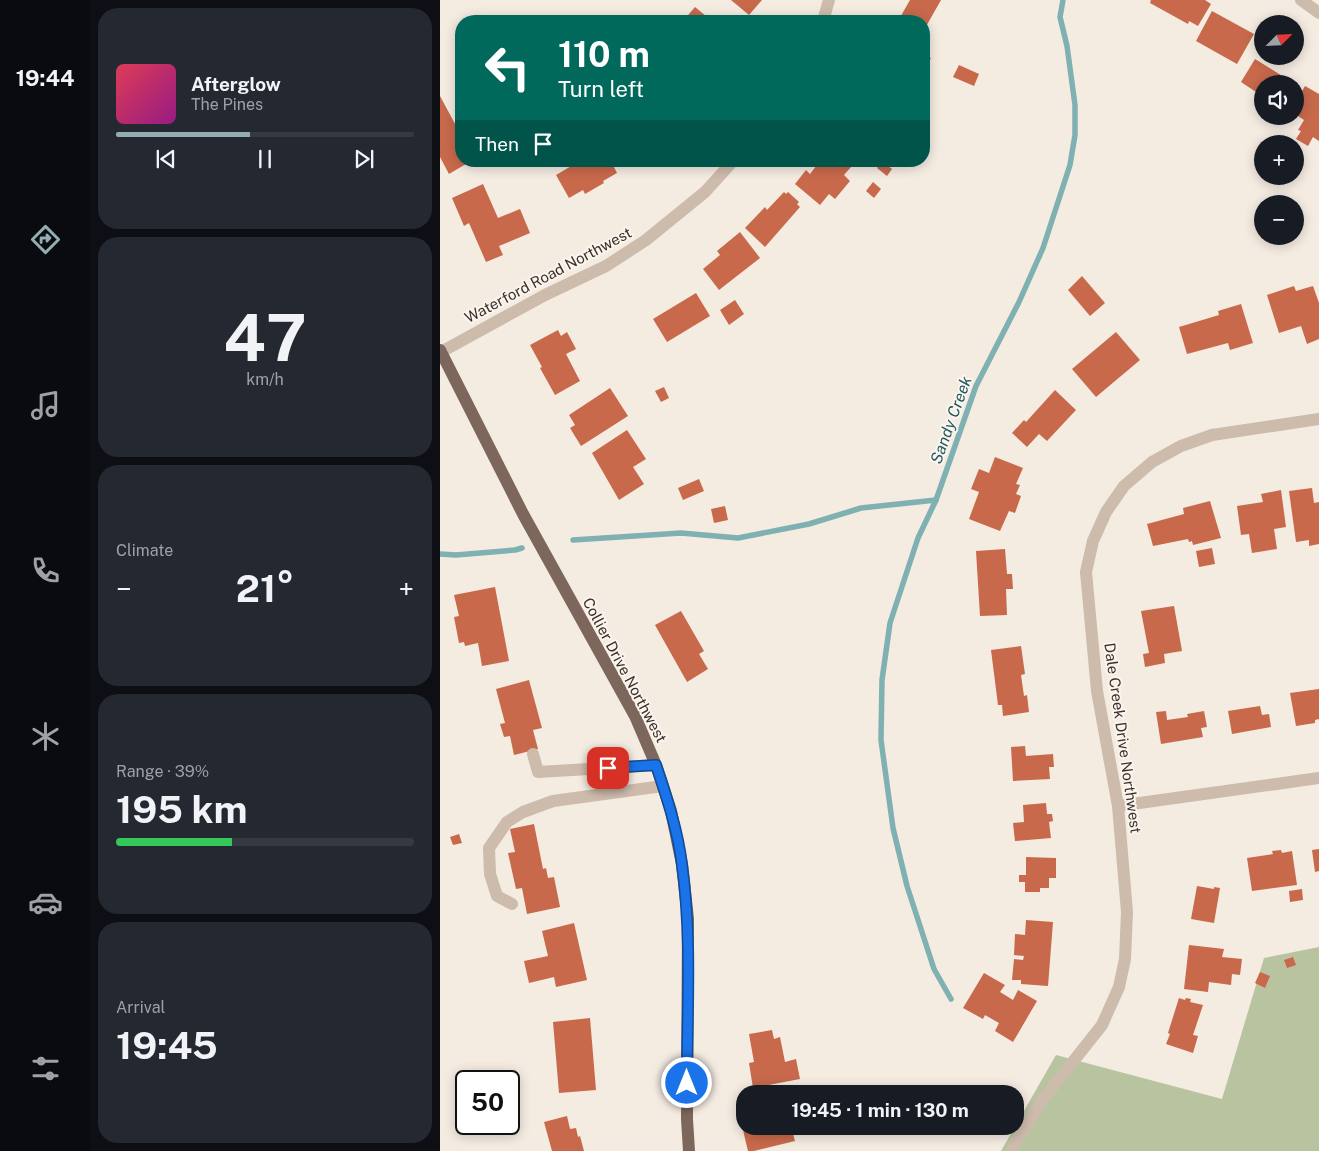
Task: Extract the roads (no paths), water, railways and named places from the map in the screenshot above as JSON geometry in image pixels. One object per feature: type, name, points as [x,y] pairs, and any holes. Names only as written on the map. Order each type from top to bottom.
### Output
[{"type":"main road","name":"Collier Drive Northwest","points":[[440,351],[523,514],[635,716],[656,765],[671,811],[682,864],[688,919],[687,1119],[689,1151]]},
{"type":"street","points":[[824,15],[830,0]]},
{"type":"street","points":[[1301,0],[1319,13]]},
{"type":"street","name":"Waterford Road Northwest","points":[[440,351],[545,295],[606,266],[646,240],[705,192],[728,167]]},
{"type":"street","name":"Dale Creek Drive Northwest","points":[[1012,1151],[1041,1102],[1102,1025],[1119,987],[1125,960],[1127,912],[1118,806],[1097,691],[1086,572],[1093,541],[1106,512],[1124,486],[1152,462],[1181,446],[1212,435],[1319,419]]},
{"type":"street","points":[[533,754],[538,772],[656,765]]},
{"type":"street","points":[[1118,806],[1319,778]]},
{"type":"street","points":[[512,904],[497,896],[490,874],[489,848],[507,822],[523,812],[553,801],[663,786]]},
{"type":"waterway","name":"Sandy Creek","points":[[951,999],[934,969],[907,886],[893,828],[881,740],[882,680],[890,623],[918,538],[936,500],[976,386],[1019,302],[1043,248],[1070,165],[1075,135],[1075,105],[1067,46],[1060,17],[1063,0]]},
{"type":"waterway","name":"Sandy Creek","points":[[573,540],[681,533],[738,538],[809,524],[861,508],[936,500]]},
{"type":"waterway","name":"Sandy Creek","points":[[440,554],[456,555],[522,548]]}]
